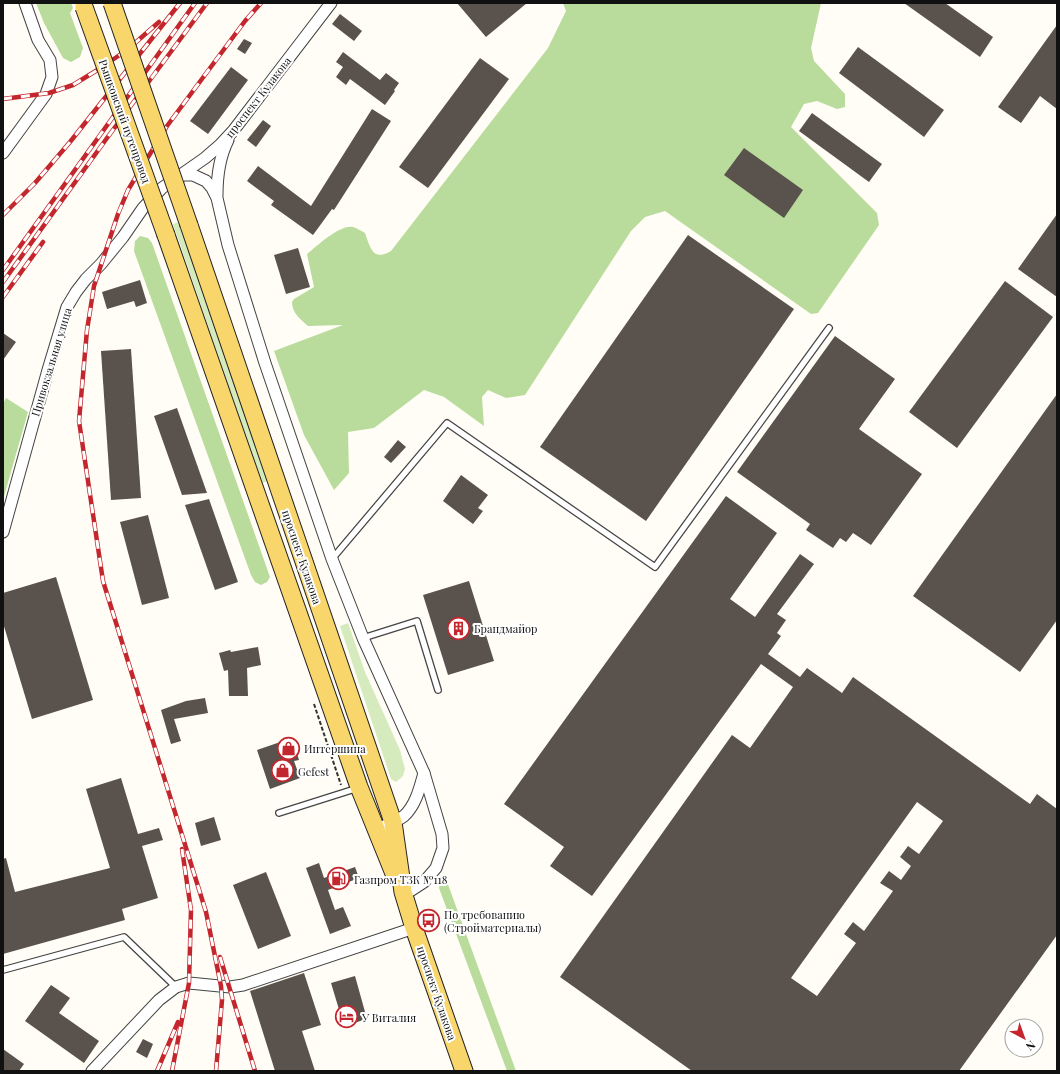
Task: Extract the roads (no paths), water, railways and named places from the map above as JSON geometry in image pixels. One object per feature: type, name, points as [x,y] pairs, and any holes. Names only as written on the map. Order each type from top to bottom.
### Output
[{"type":"main road","name":"проспект Кулакова","points":[[112,3],[393,822],[403,894]]},
{"type":"main road","name":"Рышковский путепровод","points":[[83,5],[166,235]]},
{"type":"main road","name":"проспект Кулакова","points":[[166,235],[358,788],[403,894],[464,1071]]},
{"type":"street","points":[[3,153],[46,94],[52,77],[50,60],[38,40],[25,3]]},
{"type":"street","name":"проспект Кулакова","points":[[174,179],[205,158],[220,145],[331,3]]},
{"type":"street","points":[[232,131],[224,148],[217,176],[217,198],[228,245],[263,356],[332,559],[363,638],[424,773],[442,834],[443,848],[436,868],[424,882],[403,894]]},
{"type":"street","points":[[174,179],[184,175],[200,177],[206,180],[217,198]]},
{"type":"street","name":"Привокзальная улица","points":[[3,532],[67,307],[76,292],[123,237],[143,208],[162,188],[174,179]]},
{"type":"street","points":[[375,830],[404,816],[411,807],[418,793],[424,773]]},
{"type":"street","points":[[92,1071],[159,1000],[176,987],[189,983],[230,987],[243,985],[414,928]]},
{"type":"lane","points":[[332,559],[447,423],[655,567],[828,328]]},
{"type":"lane","points":[[363,638],[417,622],[438,690]]},
{"type":"lane","points":[[279,813],[358,788]]},
{"type":"lane","points":[[3,970],[124,937],[176,987]]},
{"type":"railway","points":[[3,215],[35,183],[70,142],[180,3]]},
{"type":"railway","points":[[3,270],[195,3]]},
{"type":"railway","points":[[3,282],[207,3]]},
{"type":"railway","points":[[216,1071],[222,1000],[221,986],[206,912],[103,581],[79,421],[87,330],[94,286],[118,214],[128,190],[167,126],[245,21],[261,3]]},
{"type":"railway","points":[[3,99],[49,93],[73,85],[127,50],[159,22]]},
{"type":"railway","points":[[3,297],[43,242]]},
{"type":"railway","points":[[172,1071],[189,983],[191,910],[182,849]]},
{"type":"railway","points":[[220,957],[255,1071]]},
{"type":"railway","points":[[157,1071],[178,1022]]},
{"type":"place","name":"Брандмайор","points":[[459,628]]},
{"type":"place","name":"Интершина","points":[[288,748]]},
{"type":"place","name":"Gefest","points":[[283,771]]},
{"type":"place","name":"Газпром ТЗК №118","points":[[339,879]]},
{"type":"place","name":"По требованию (Стройматериалы)","points":[[429,920]]},
{"type":"place","name":"У Виталия","points":[[346,1017]]}]
